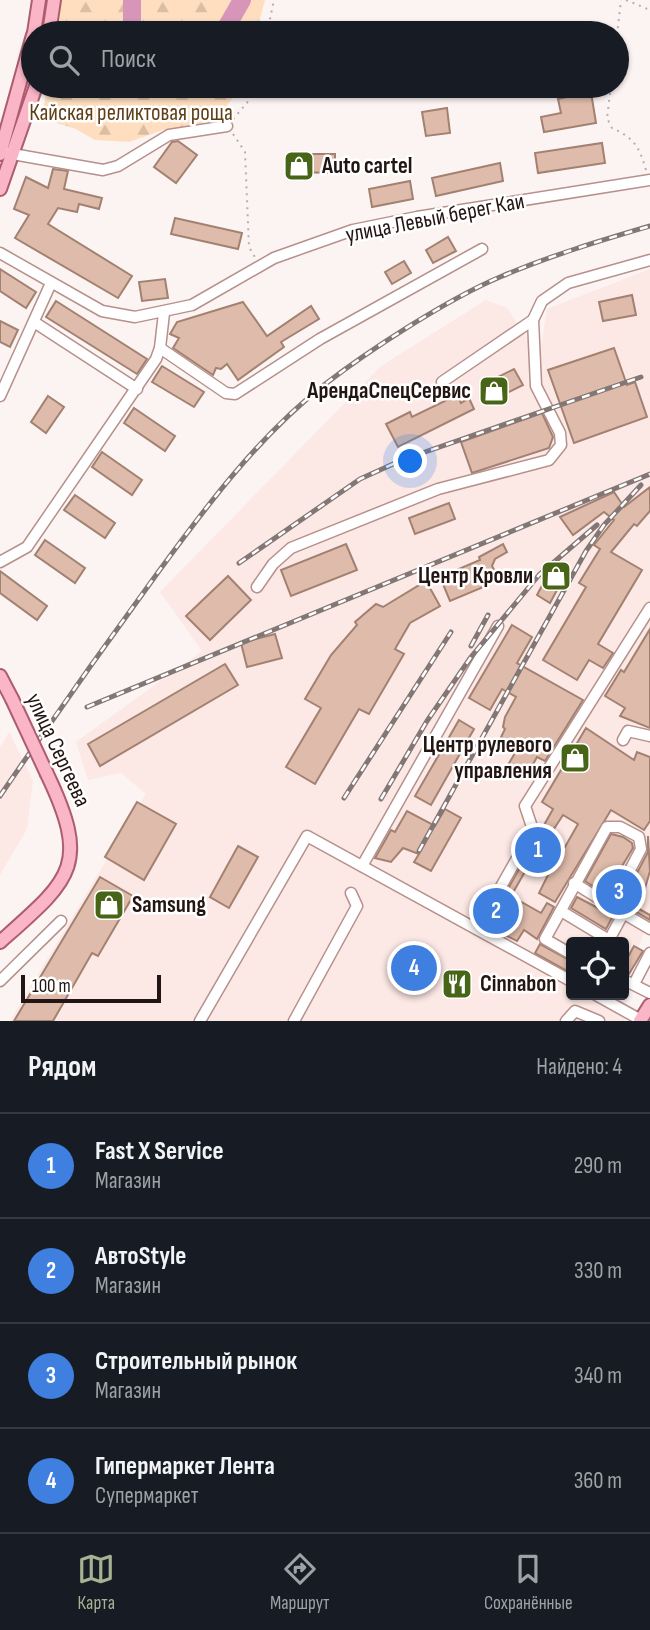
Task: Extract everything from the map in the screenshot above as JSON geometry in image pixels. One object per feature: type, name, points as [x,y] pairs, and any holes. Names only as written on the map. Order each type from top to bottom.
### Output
[{"type":"main road","points":[[35,21],[38,0]]},
{"type":"main road","points":[[50,21],[54,0]]},
{"type":"main road","points":[[0,189],[3,153],[21,82]]},
{"type":"main road","points":[[3,153],[30,98]]},
{"type":"main road","name":"улица Сергеева","points":[[0,676],[69,825],[72,847],[65,877],[41,906],[0,942]]},
{"type":"main road","points":[[634,1019],[650,1005]]},
{"type":"street","points":[[3,153],[103,170],[118,166],[179,131],[227,126]]},
{"type":"street","name":"улица Левый берег Каи","points":[[0,253],[102,311],[135,317],[192,305],[274,258],[353,230],[417,217],[650,181]]},
{"type":"street","points":[[160,348],[226,393],[235,394],[320,339],[482,248]]},
{"type":"street","points":[[257,587],[273,564],[291,548],[438,489],[550,460],[558,453],[560,433],[536,386],[533,320],[542,301],[568,284],[650,260]]},
{"type":"street","points":[[0,396],[51,284]]},
{"type":"street","points":[[0,562],[27,547],[137,389],[160,348],[164,313]]},
{"type":"street","points":[[442,382],[533,320]]},
{"type":"street","points":[[34,322],[137,389]]},
{"type":"street","points":[[477,929],[533,830],[526,806],[650,608]]},
{"type":"street","points":[[362,866],[498,626]]},
{"type":"street","points":[[623,740],[628,731],[650,736]]},
{"type":"street","points":[[566,951],[545,939],[607,827],[620,827],[639,837],[641,849],[611,906]]},
{"type":"street","points":[[200,1021],[307,836],[566,978]]},
{"type":"street","points":[[574,883],[650,929]]},
{"type":"street","points":[[294,1021],[357,906],[351,893]]},
{"type":"street","points":[[561,911],[603,937]]},
{"type":"street","points":[[611,937],[623,914]]},
{"type":"street","points":[[0,981],[61,921]]},
{"type":"street","points":[[650,953],[629,982],[650,993]]},
{"type":"street","points":[[604,1000],[634,1019]]},
{"type":"street","points":[[566,1021],[575,1011],[599,1021]]},
{"type":"path","points":[[270,21],[274,0]]},
{"type":"path","points":[[619,21],[621,0]]},
{"type":"path","points":[[626,0],[650,10]]},
{"type":"path","points":[[249,98],[227,126],[246,152],[249,247],[260,266]]},
{"type":"path","points":[[610,98],[607,118],[612,128],[631,137],[638,145],[650,181]]},
{"type":"shaded area","points":[[650,269],[650,914],[629,976],[629,937],[566,937],[566,1000],[621,1000],[620,1002],[631,1008],[624,1021],[10,1021],[146,794],[121,773],[88,780],[76,742],[202,651],[160,592],[381,366],[486,300],[507,308],[535,351],[541,348],[547,309]]},
{"type":"shaded area","points":[[9,732],[33,781],[27,829],[0,875],[0,748]]},
{"type":"green space","name":"Кайская реликтовая роща","points":[[60,0],[265,0],[259,21],[57,21]]},
{"type":"green space","name":"Кайская реликтовая роща","points":[[45,98],[233,98],[215,121],[163,130],[129,142],[95,140],[76,129],[50,121],[43,109]]},
{"type":"building","points":[[592,98],[596,123],[544,132],[541,117],[561,113],[558,99]]},
{"type":"building","points":[[447,108],[450,133],[426,136],[422,112]]},
{"type":"building","points":[[178,141],[197,155],[176,183],[154,167],[172,142]]},
{"type":"building","points":[[602,143],[605,163],[538,173],[535,153]]},
{"type":"building","points":[[292,154],[335,154],[335,173],[292,172]]},
{"type":"building","points":[[500,163],[503,181],[436,196],[432,178]]},
{"type":"building","points":[[53,169],[68,171],[64,189],[102,198],[99,209],[79,204],[77,212],[58,208],[48,224],[132,276],[118,298],[15,238],[29,215],[14,209],[26,177],[48,188]]},
{"type":"building","points":[[410,181],[413,199],[372,207],[369,189]]},
{"type":"building","points":[[175,218],[242,233],[238,249],[171,234]]},
{"type":"building","points":[[448,237],[456,251],[433,263],[426,250]]},
{"type":"building","points":[[404,261],[411,273],[392,284],[385,272]]},
{"type":"building","points":[[0,269],[36,292],[26,308],[0,291]]},
{"type":"building","points":[[165,279],[168,298],[142,301],[139,282]]},
{"type":"building","points":[[632,295],[636,315],[603,321],[599,302]]},
{"type":"building","points":[[56,301],[147,359],[137,374],[46,317]]},
{"type":"building","points":[[243,302],[267,336],[311,306],[319,319],[281,342],[284,347],[238,380],[227,364],[221,369],[216,368],[213,375],[173,348],[179,338],[170,334],[177,322]]},
{"type":"building","points":[[0,321],[18,330],[10,347],[0,342]]},
{"type":"building","points":[[614,348],[627,385],[635,382],[647,417],[574,443],[548,370]]},
{"type":"building","points":[[162,366],[204,392],[194,407],[152,382]]},
{"type":"building","points":[[514,369],[523,385],[491,401],[482,385]]},
{"type":"building","points":[[457,395],[461,403],[469,398],[474,409],[398,447],[386,424],[410,412],[412,417]]},
{"type":"building","points":[[48,396],[64,407],[46,433],[31,422]]},
{"type":"building","points":[[134,408],[175,436],[165,451],[124,423]]},
{"type":"building","points":[[542,413],[553,437],[549,448],[472,473],[461,442]]},
{"type":"building","points":[[102,452],[142,480],[132,495],[92,467]]},
{"type":"building","points":[[650,487],[650,511],[637,526],[634,524],[611,552],[642,570],[598,644],[613,653],[603,668],[589,660],[577,680],[543,660],[586,587],[579,583],[600,549],[594,545],[614,520],[604,512],[573,535],[560,517],[614,492],[624,507]]},
{"type":"building","points":[[75,495],[115,523],[105,538],[64,510]]},
{"type":"building","points":[[449,503],[455,519],[415,534],[409,518]]},
{"type":"building","points":[[45,540],[85,568],[75,583],[35,555]]},
{"type":"building","points":[[346,544],[357,570],[291,596],[281,570]]},
{"type":"building","points":[[503,544],[507,552],[495,559],[492,566],[498,577],[491,581],[493,583],[450,601],[440,577],[480,560],[479,557]]},
{"type":"building","points":[[551,569],[564,577],[550,603],[537,595]]},
{"type":"building","points":[[0,571],[47,606],[37,620],[0,593]]},
{"type":"building","points":[[228,576],[251,600],[210,640],[186,616]]},
{"type":"building","points":[[426,581],[440,606],[410,623],[395,649],[404,654],[369,714],[359,709],[315,784],[286,767],[321,708],[305,699],[331,655],[357,625],[355,622],[376,604],[383,607]]},
{"type":"building","points":[[512,625],[532,637],[517,663],[583,700],[545,761],[537,757],[527,775],[508,765],[515,753],[501,746],[505,739],[501,737],[505,729],[505,717],[516,697],[502,689],[490,710],[469,698]]},
{"type":"building","points":[[650,629],[650,728],[620,716],[625,708],[605,696],[621,670],[624,672]]},
{"type":"building","points":[[275,634],[282,658],[247,667],[241,643]]},
{"type":"building","points":[[225,664],[238,685],[100,766],[88,744]]},
{"type":"building","points":[[459,720],[474,729],[431,805],[415,796]]},
{"type":"building","points":[[586,728],[634,760],[637,752],[650,757],[650,821],[644,830],[611,810],[555,902],[539,893],[549,873],[530,863],[511,896],[541,913],[547,903],[554,907],[537,939],[524,930],[517,941],[487,926],[553,809],[542,802]],"holes":[[[563,815],[578,824],[565,847],[548,838]]]},
{"type":"building","points":[[137,802],[176,824],[144,880],[105,857]]},
{"type":"building","points":[[445,809],[461,818],[431,871],[414,862],[419,854],[403,848],[391,862],[375,858],[391,830],[395,832],[407,811],[435,826]]},
{"type":"building","points":[[611,834],[623,837],[632,843],[633,848],[605,894],[585,881]]},
{"type":"building","points":[[648,836],[650,871],[639,909],[650,915],[650,920],[623,904],[628,897],[630,899],[638,871],[648,852]]},
{"type":"building","points":[[238,846],[258,857],[229,908],[210,897]]},
{"type":"building","points":[[100,877],[133,896],[98,956],[92,953],[53,1021],[14,1021]]},
{"type":"building","points":[[577,897],[613,916],[606,929],[571,908]]},
{"type":"building","points":[[540,944],[566,958],[566,970],[535,953]]},
{"type":"building","points":[[634,946],[643,951],[629,974],[629,955]]},
{"type":"waterway","points":[[132,0],[132,21]]},
{"type":"waterway","points":[[230,21],[242,0]]},
{"type":"railway","points":[[0,796],[196,521],[235,472],[300,405],[342,371],[386,341],[479,287],[518,269],[650,226]]},
{"type":"railway","points":[[239,563],[360,479],[402,460],[641,377]]},
{"type":"railway","points":[[87,707],[650,474]]},
{"type":"railway","points":[[419,851],[586,551],[604,525],[641,485]]},
{"type":"railway","points":[[381,799],[427,721],[471,657],[539,575],[597,525]]},
{"type":"railway","points":[[471,646],[488,615]]},
{"type":"railway","points":[[344,798],[451,632]]},
{"type":"place","name":"Auto cartel","points":[[299,166]]},
{"type":"place","name":"АрендаСпецСервис","points":[[494,391]]},
{"type":"place","name":"Центр Кровли","points":[[556,576]]},
{"type":"place","name":"Центр рулевого управления","points":[[575,758]]},
{"type":"place","name":"Fast X Service","points":[[538,850]]},
{"type":"place","name":"Строительный рынок","points":[[619,892]]},
{"type":"place","name":"Samsung","points":[[109,905]]},
{"type":"place","name":"АвтоStyle","points":[[496,911]]},
{"type":"place","name":"Гипермаркет Лента","points":[[414,968]]},
{"type":"place","name":"Cinnabon","points":[[457,984]]}]
